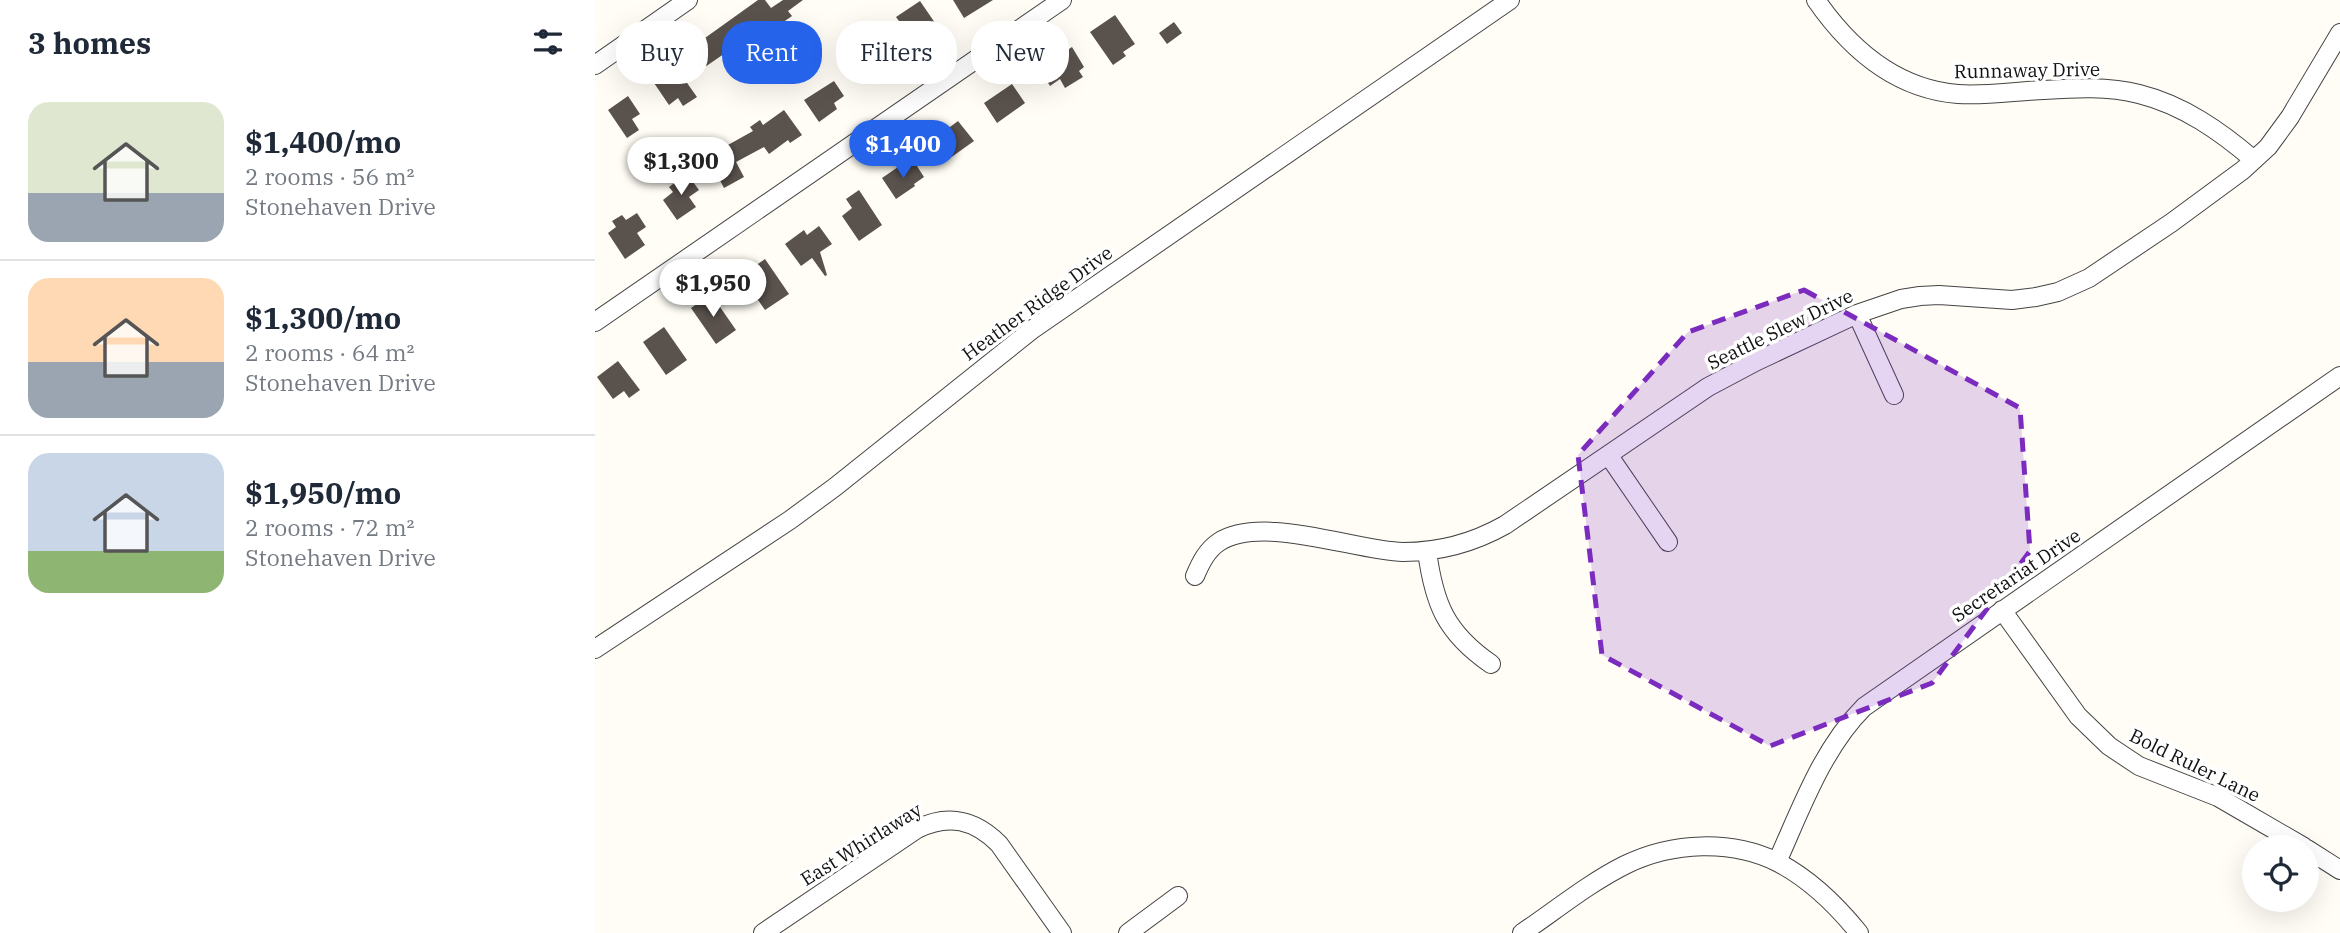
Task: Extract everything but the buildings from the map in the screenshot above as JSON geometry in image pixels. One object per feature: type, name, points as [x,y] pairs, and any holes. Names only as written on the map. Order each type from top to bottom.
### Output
[{"type":"street","points":[[595,65],[688,0]]},
{"type":"street","points":[[595,322],[1062,0]]},
{"type":"street","name":"Heather Ridge Drive","points":[[595,649],[790,520],[1033,329],[1510,0]]},
{"type":"street","name":"Runnaway Drive","points":[[1816,0],[1851,45],[1884,69],[1917,84],[1957,94],[2074,88],[2140,94],[2185,112],[2215,128],[2254,160]]},
{"type":"street","name":"Seattle Slew Drive","points":[[1195,576],[1210,549],[1220,541],[1241,534],[1310,536],[1401,552],[1455,547],[1505,526],[1708,387],[1857,314],[1901,299],[1920,296],[2012,300],[2036,297],[2075,285],[2109,266],[2171,223],[2268,147],[2290,117],[2340,33]]},
{"type":"street","points":[[1857,314],[1894,395]]},
{"type":"street","name":"Secretariat Drive","points":[[1777,862],[1835,742],[1853,718],[1877,697],[2340,376]]},
{"type":"street","points":[[1608,456],[1668,542]]},
{"type":"street","points":[[1427,551],[1434,592],[1448,624],[1459,638],[1491,664]]},
{"type":"street","name":"Bold Ruler Lane","points":[[2002,610],[2078,716],[2109,746],[2140,766],[2218,797],[2283,835]]},
{"type":"street","name":"East Whirlaway","points":[[763,933],[917,829],[929,823],[949,819],[973,824],[999,844],[1062,933]]},
{"type":"street","points":[[1523,933],[1623,866],[1668,850],[1723,847],[1777,862],[1802,878],[1846,916],[1860,933]]},
{"type":"street","name":"Bold Ruler Lane","points":[[2319,857],[2340,870]]},
{"type":"street","points":[[1128,933],[1178,896]]},
{"type":"highlighted area","points":[[1804,290],[2020,408],[2030,551],[1932,683],[1770,746],[1602,655],[1578,455],[1688,332]]}]
